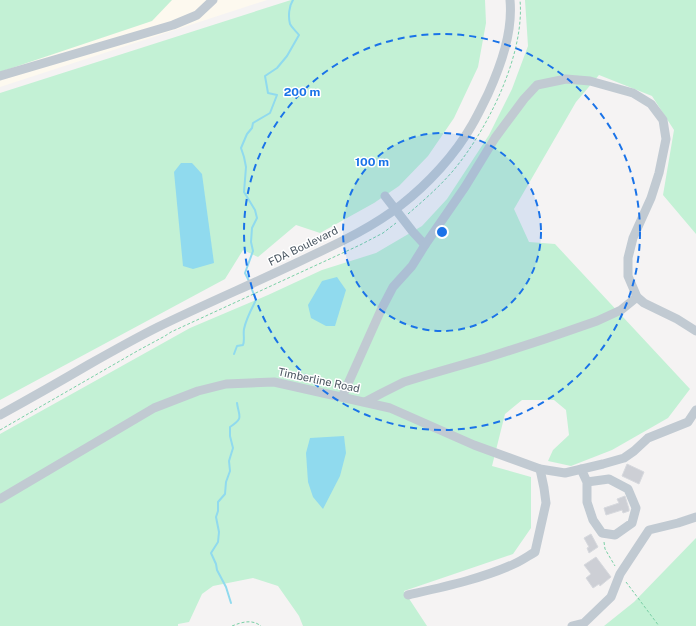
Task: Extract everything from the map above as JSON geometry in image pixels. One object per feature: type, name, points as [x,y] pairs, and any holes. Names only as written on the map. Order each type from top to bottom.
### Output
[{"type":"street","points":[[0,76],[173,25],[197,15],[214,0]]},
{"type":"street","name":"FDA Boulevard","points":[[0,415],[138,337],[344,240],[378,221],[395,209],[417,191],[437,171],[472,125],[494,82],[502,56],[507,39],[510,19],[510,0]]},
{"type":"street","points":[[342,397],[367,340],[393,287],[412,266],[424,245],[465,187],[495,138],[524,99],[537,85],[566,79],[590,81],[633,93],[651,104],[663,120],[666,139],[659,173],[651,198],[633,238],[628,258],[628,276],[637,297],[644,303],[677,319],[696,331]]},
{"type":"street","points":[[385,196],[424,245]]},
{"type":"street","points":[[365,402],[404,382],[486,358],[597,321],[621,310],[637,297]]},
{"type":"street","name":"Timberline Road","points":[[0,499],[154,408],[198,391],[226,384],[274,382],[365,402],[390,408],[474,445],[540,469],[565,473],[581,469]]},
{"type":"street","points":[[587,482],[609,479],[628,489],[636,508],[632,523],[615,535],[602,533],[594,520],[587,502],[587,482],[581,469],[624,458],[648,438],[688,422],[696,411]]},
{"type":"street","points":[[408,595],[493,573],[516,564],[535,552],[546,503],[540,469]]},
{"type":"street","points":[[0,492],[10,493]]},
{"type":"street","points":[[572,626],[584,622],[611,596],[620,574],[649,530],[696,517]]},
{"type":"path","points":[[0,430],[171,332],[348,250]]},
{"type":"path","points":[[602,533],[605,549],[620,574],[659,626]]},
{"type":"path","points":[[232,626],[239,623],[252,622],[258,623],[261,626]]},
{"type":"shaded area","points":[[0,0],[267,0],[0,87]]},
{"type":"green space","points":[[0,0],[172,0],[152,21],[0,72]]},
{"type":"green space","points":[[291,0],[485,0],[486,23],[478,67],[454,118],[428,156],[399,186],[374,203],[320,233],[296,225],[258,257],[243,250],[225,279],[0,400],[0,93]]},
{"type":"green space","points":[[525,0],[696,0],[696,234],[663,195],[674,130],[652,96],[599,75],[576,102],[514,209],[529,242],[555,244],[690,389],[668,418],[612,450],[571,466],[548,461],[553,450],[569,435],[566,410],[554,400],[522,400],[505,414],[492,466],[531,477],[531,528],[513,554],[404,591],[427,626],[303,626],[299,616],[278,586],[253,578],[213,586],[202,594],[189,622],[178,624],[178,626],[0,626],[0,434],[190,328],[322,270],[376,253],[422,226],[447,199],[489,135],[512,89],[528,46]]},
{"type":"green space","points":[[696,538],[696,626],[604,626],[634,602]]},
{"type":"water","points":[[181,163],[192,163],[202,174],[214,263],[193,269],[183,266],[174,172]]},
{"type":"water","points":[[337,277],[346,290],[335,326],[326,326],[311,318],[308,305],[322,281]]},
{"type":"water","points":[[344,436],[346,453],[340,476],[323,509],[313,497],[308,482],[306,453],[310,438]]},
{"type":"building","points":[[627,464],[644,472],[639,484],[622,476]]},
{"type":"building","points":[[625,496],[629,511],[623,513],[622,510],[606,515],[604,508],[619,503],[617,499]]},
{"type":"building","points":[[591,534],[598,547],[589,553],[587,548],[589,547],[584,538]]},
{"type":"building","points":[[596,557],[611,577],[600,586],[599,584],[593,588],[586,578],[591,574],[584,565]]},
{"type":"waterway","points":[[249,281],[245,273],[253,251],[251,242],[252,228],[257,218],[255,210],[244,192],[246,167],[241,148],[247,134],[252,128],[253,123],[270,113],[277,95],[268,93],[265,76],[277,68],[287,56],[299,35],[289,21],[290,8],[293,0]]},
{"type":"waterway","points":[[234,354],[237,346],[243,345],[245,325],[256,300],[251,287]]},
{"type":"waterway","points":[[231,603],[226,587],[217,570],[211,553],[218,542],[219,532],[216,517],[218,502],[225,494],[226,482],[230,471],[229,461],[233,448],[230,436],[230,427],[240,417],[237,403]]}]
